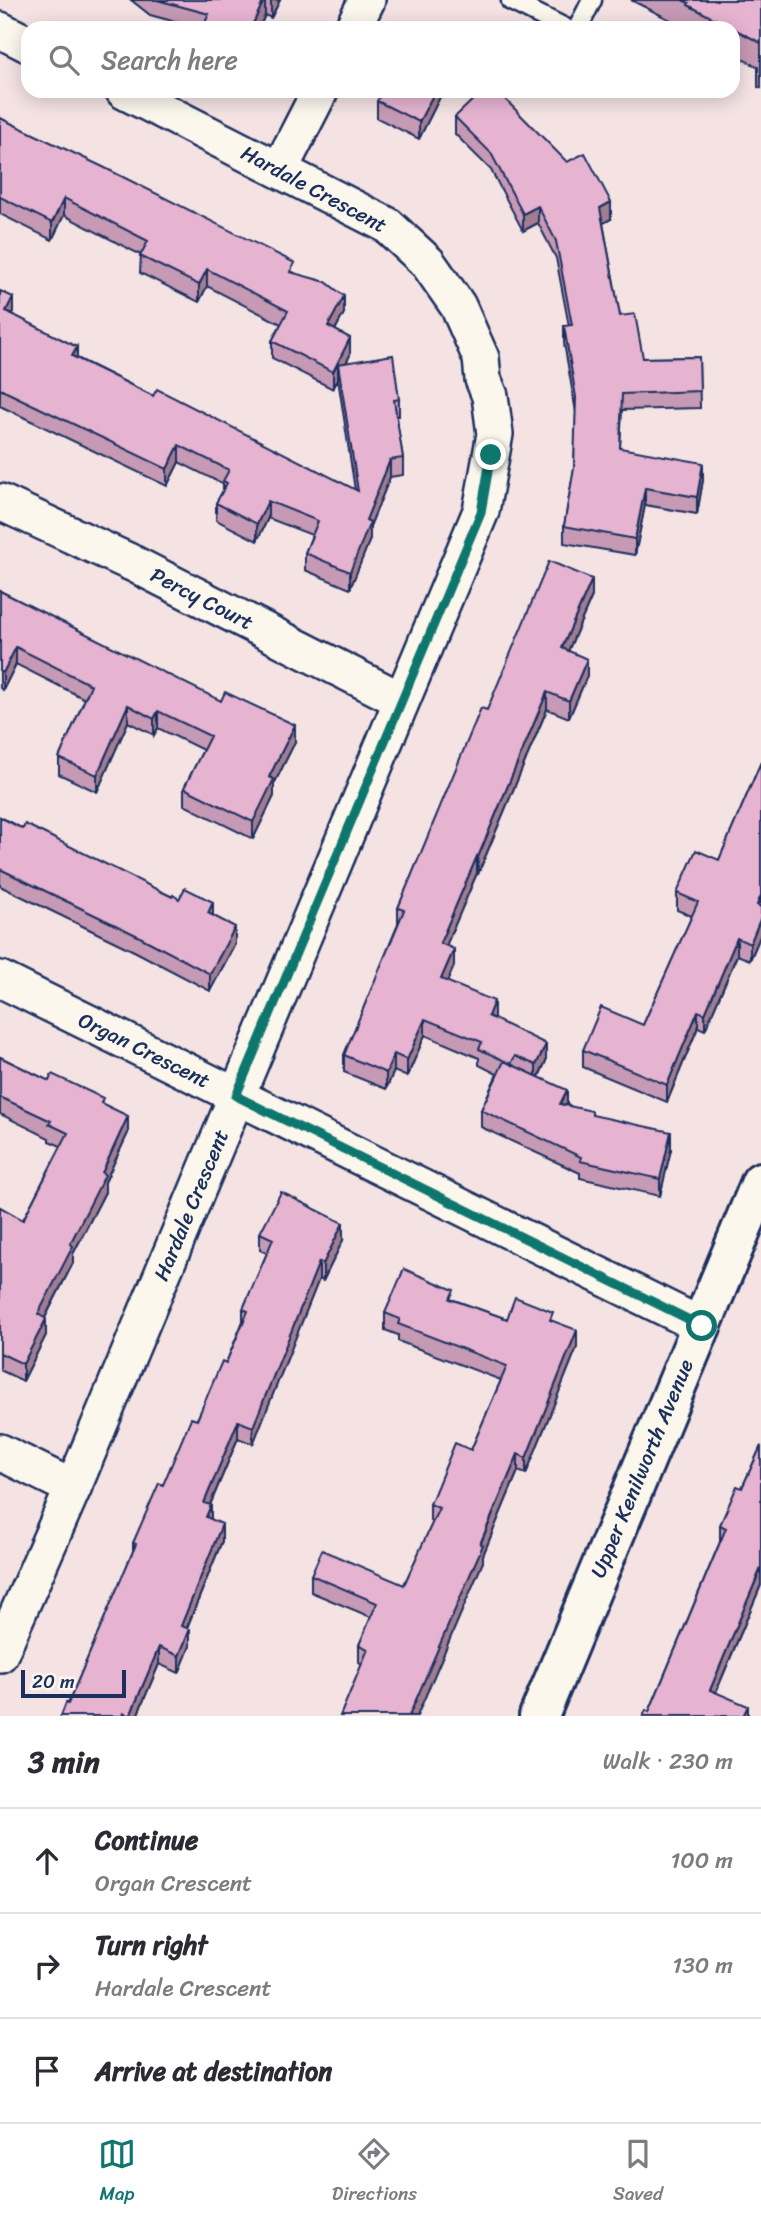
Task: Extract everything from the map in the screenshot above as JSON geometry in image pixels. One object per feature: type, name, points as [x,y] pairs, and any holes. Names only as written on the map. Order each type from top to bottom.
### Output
[{"type":"street","points":[[356,21],[367,0]]},
{"type":"street","points":[[0,30],[21,40]]},
{"type":"street","name":"Hardale Crescent","points":[[0,1654],[73,1488],[481,512],[495,434],[481,358],[458,306],[428,263],[387,225],[138,98]]},
{"type":"street","points":[[280,169],[316,98]]},
{"type":"street","name":"Percy Court","points":[[0,502],[132,563],[401,700]]},
{"type":"street","name":"Organ Crescent","points":[[0,979],[702,1326]]},
{"type":"street","name":"Upper Kenilworth Avenue","points":[[539,1716],[761,1182]]},
{"type":"street","points":[[0,1452],[73,1488]]},
{"type":"lane","points":[[582,21],[592,0]]},
{"type":"lane","points":[[512,1],[551,21]]},
{"type":"building","points":[[157,0],[264,0],[254,21],[206,21],[209,14]]},
{"type":"building","points":[[682,0],[761,0],[761,43],[740,32],[740,21],[719,21],[688,5],[689,3]]},
{"type":"building","points":[[379,98],[431,98],[419,122],[377,101]]},
{"type":"building","points":[[475,98],[504,98],[567,162],[585,153],[611,202],[600,208],[620,316],[635,314],[643,358],[699,357],[700,391],[622,394],[620,448],[703,463],[697,497],[645,488],[635,539],[564,526],[574,468],[576,397],[564,326],[572,325],[556,241],[538,206],[523,214],[491,153],[455,117]]},
{"type":"building","points":[[0,118],[295,263],[290,272],[326,282],[344,296],[328,326],[350,338],[333,372],[272,341],[288,311],[207,269],[199,285],[140,256],[148,241],[64,198],[52,223],[0,197]]},
{"type":"building","points":[[0,291],[13,297],[6,311],[77,347],[72,356],[153,396],[157,389],[358,491],[338,364],[393,355],[399,399],[394,400],[403,458],[390,460],[366,520],[370,522],[350,572],[305,553],[318,521],[268,501],[257,524],[216,503],[227,483],[223,481],[229,470],[179,445],[167,469],[0,389]]},
{"type":"building","points":[[549,561],[592,579],[562,648],[587,659],[569,701],[547,692],[440,943],[454,949],[441,979],[494,1001],[488,1016],[546,1044],[536,1065],[515,1056],[511,1064],[479,1049],[482,1042],[425,1019],[407,1060],[394,1054],[386,1073],[344,1055],[404,910],[398,908],[481,708],[487,710]]},
{"type":"building","points":[[0,591],[221,701],[225,692],[295,725],[269,777],[274,779],[253,822],[184,788],[210,736],[158,711],[154,719],[128,705],[97,775],[59,758],[91,685],[16,647],[3,673],[0,671]]},
{"type":"building","points":[[761,762],[761,895],[757,905],[761,907],[761,917],[750,944],[737,938],[705,1014],[698,1011],[667,1085],[583,1050],[601,1007],[643,1025],[698,902],[677,893],[696,850],[719,860]]},
{"type":"building","points":[[0,817],[23,829],[25,824],[172,897],[173,895],[179,899],[185,888],[213,902],[208,913],[235,927],[210,974],[0,869]]},
{"type":"building","points":[[0,1057],[49,1081],[52,1074],[103,1098],[101,1103],[128,1116],[102,1173],[105,1175],[70,1244],[73,1246],[38,1314],[46,1319],[23,1364],[0,1353],[0,1207],[23,1220],[68,1133],[49,1124],[51,1121],[0,1097]]},
{"type":"building","points":[[504,1061],[567,1090],[560,1104],[592,1111],[592,1115],[671,1132],[660,1179],[580,1161],[581,1157],[481,1110]]},
{"type":"building","points":[[281,1192],[343,1223],[323,1264],[319,1262],[253,1427],[238,1421],[204,1503],[211,1505],[206,1517],[222,1524],[181,1626],[190,1629],[179,1656],[159,1647],[130,1716],[123,1713],[122,1716],[61,1716],[136,1544],[133,1543],[159,1483],[163,1485],[191,1418],[197,1420],[222,1361],[226,1363],[248,1311],[243,1309],[273,1239],[260,1233]]},
{"type":"building","points":[[404,1269],[454,1290],[450,1299],[507,1319],[515,1297],[553,1312],[550,1320],[577,1330],[526,1458],[518,1454],[480,1544],[483,1545],[409,1716],[340,1716],[368,1649],[359,1645],[377,1603],[311,1575],[322,1550],[404,1585],[439,1508],[430,1504],[455,1443],[471,1450],[507,1366],[398,1324],[400,1319],[385,1313]]},
{"type":"building","points":[[761,1446],[761,1568],[710,1690],[748,1706],[743,1716],[643,1716],[646,1710],[649,1712],[726,1528],[720,1525],[737,1486],[742,1488]]},
{"type":"route","points":[[491,455],[481,512],[236,1096],[702,1326]]}]
